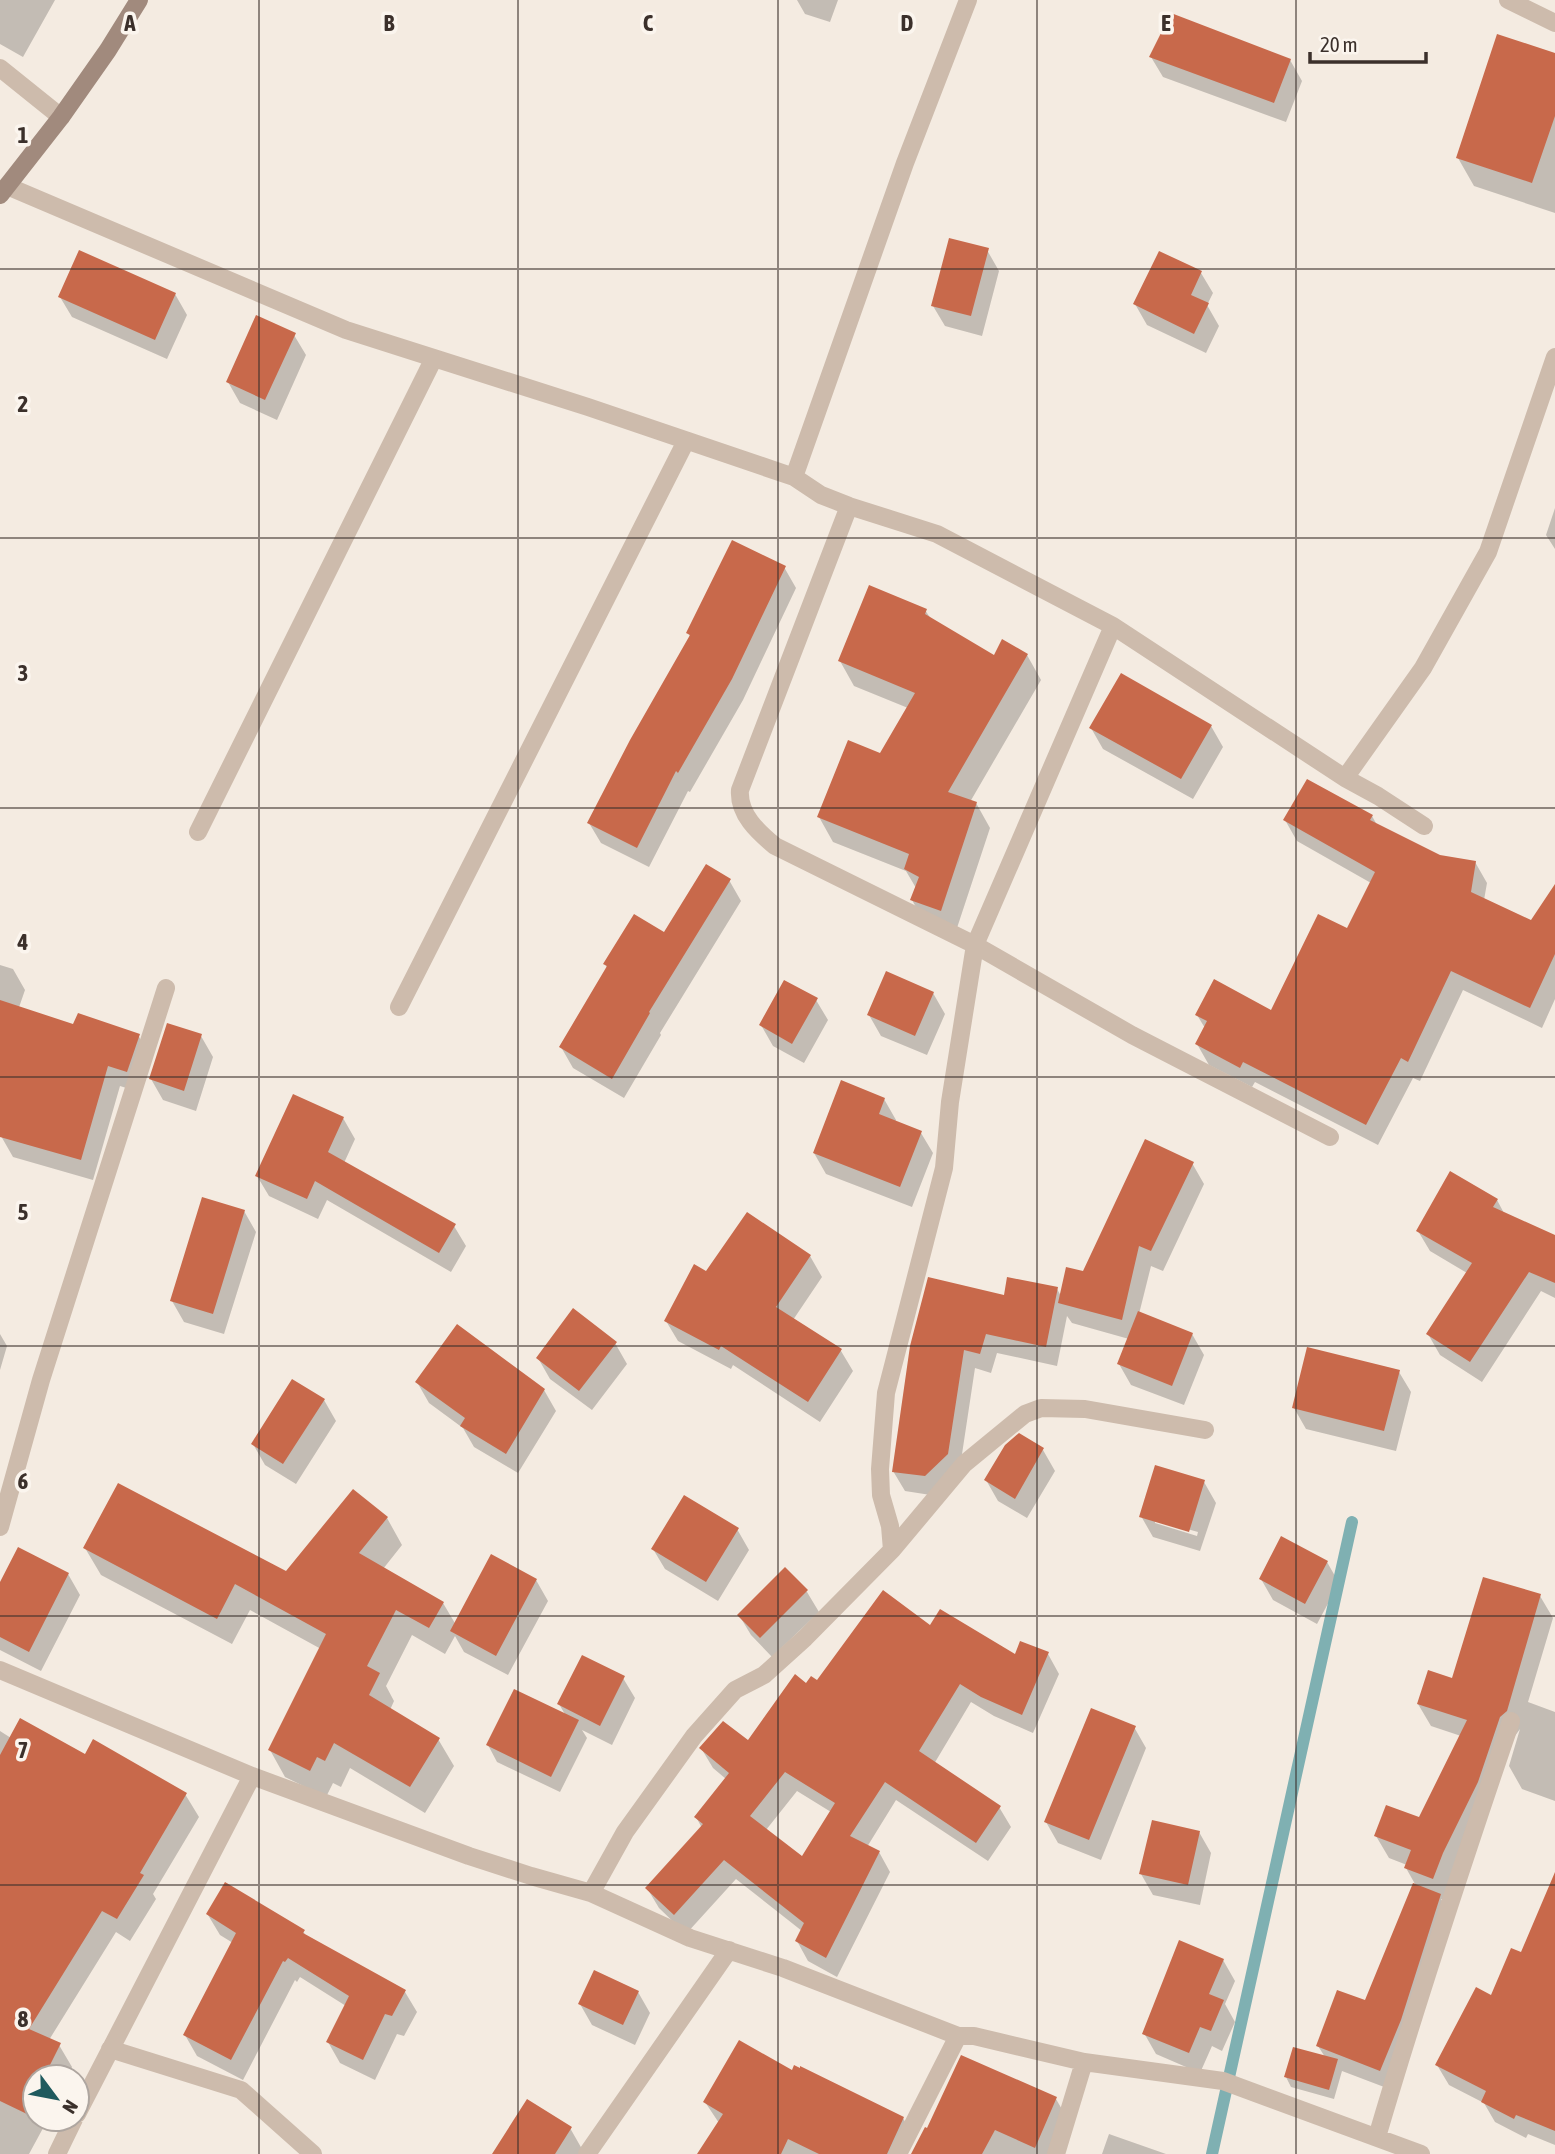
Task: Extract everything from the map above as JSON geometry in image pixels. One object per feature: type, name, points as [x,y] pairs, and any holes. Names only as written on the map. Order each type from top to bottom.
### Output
[{"type":"street","points":[[139,0],[61,117],[3,191],[346,330],[794,477],[821,495],[937,534],[1113,626],[1345,778],[1424,826]]},
{"type":"street","points":[[794,477],[905,163],[968,0]]},
{"type":"street","points":[[1507,0],[1555,23]]},
{"type":"street","points":[[0,68],[61,117]]},
{"type":"street","points":[[1345,778],[1423,668],[1488,552],[1555,356]]},
{"type":"street","points":[[198,832],[434,358]]},
{"type":"street","points":[[399,1007],[686,441]]},
{"type":"street","points":[[849,506],[740,790],[739,801],[758,832],[775,846],[975,945],[1132,1035],[1330,1137]]},
{"type":"street","points":[[892,1550],[890,1526],[881,1495],[880,1469],[887,1393],[944,1168],[950,1102],[975,945],[1113,626]]},
{"type":"street","points":[[0,1527],[41,1380],[166,988]]},
{"type":"street","points":[[591,1893],[625,1832],[694,1736],[735,1690],[764,1675],[805,1639],[892,1550],[964,1464],[1025,1414],[1041,1408],[1085,1409],[1205,1430]]},
{"type":"street","points":[[0,1670],[252,1776],[469,1856],[591,1893],[690,1938],[783,1968],[958,2036],[974,2036],[1084,2062],[1223,2081],[1421,2154]]},
{"type":"street","points":[[1377,2137],[1442,1925],[1511,1721]]},
{"type":"street","points":[[91,2086],[252,1776]]},
{"type":"street","points":[[587,2154],[729,1950]]},
{"type":"street","points":[[898,2154],[958,2036]]},
{"type":"street","points":[[110,2049],[241,2090],[313,2154]]},
{"type":"street","points":[[1056,2154],[1084,2062]]},
{"type":"street","points":[[57,2154],[67,2133]]},
{"type":"building","points":[[1171,13],[1291,59],[1274,103],[1149,57]]},
{"type":"building","points":[[1497,34],[1555,53],[1555,116],[1532,183],[1456,158]]},
{"type":"building","points":[[949,238],[989,248],[971,316],[931,306]]},
{"type":"building","points":[[79,250],[176,293],[155,340],[58,297]]},
{"type":"building","points":[[1159,251],[1202,271],[1191,295],[1209,303],[1194,334],[1133,304]]},
{"type":"building","points":[[256,315],[296,333],[265,400],[226,382]]},
{"type":"building","points":[[732,540],[786,566],[732,679],[678,773],[676,771],[637,848],[587,823],[630,740],[690,635],[686,633]]},
{"type":"building","points":[[869,585],[927,609],[925,614],[994,655],[1002,639],[1028,654],[948,792],[977,802],[941,911],[910,900],[919,877],[904,869],[909,854],[817,817],[848,740],[880,753],[915,693],[838,661]]},
{"type":"building","points":[[1121,673],[1212,725],[1181,779],[1089,728]]},
{"type":"building","points":[[1307,779],[1373,815],[1370,820],[1440,855],[1476,861],[1471,892],[1531,920],[1555,884],[1555,954],[1530,1008],[1451,971],[1408,1062],[1401,1058],[1366,1125],[1243,1062],[1240,1068],[1195,1044],[1207,1021],[1195,1015],[1214,979],[1271,1010],[1318,914],[1347,928],[1375,872],[1283,820]]},
{"type":"building","points":[[706,864],[731,879],[649,1012],[612,1079],[559,1047],[607,966],[603,964],[634,914],[664,932]]},
{"type":"building","points":[[886,971],[934,992],[915,1036],[867,1015]]},
{"type":"building","points":[[784,980],[818,998],[792,1044],[759,1025]]},
{"type":"building","points":[[0,1000],[73,1024],[78,1013],[140,1034],[127,1072],[108,1066],[81,1160],[0,1137]]},
{"type":"building","points":[[167,1023],[202,1034],[184,1091],[149,1079]]},
{"type":"building","points":[[841,1080],[885,1098],[879,1114],[922,1131],[900,1187],[813,1153]]},
{"type":"building","points":[[293,1094],[344,1117],[328,1152],[456,1224],[439,1253],[315,1181],[307,1199],[255,1176]]},
{"type":"building","points":[[1145,1139],[1194,1162],[1151,1251],[1139,1246],[1122,1320],[1058,1303],[1066,1267],[1083,1271]]},
{"type":"building","points":[[1450,1171],[1498,1199],[1493,1207],[1555,1235],[1555,1283],[1529,1272],[1470,1362],[1426,1334],[1472,1263],[1416,1231]]},
{"type":"building","points":[[202,1197],[245,1210],[213,1314],[170,1301]]},
{"type":"building","points":[[747,1212],[811,1255],[776,1307],[842,1349],[808,1402],[721,1346],[719,1350],[664,1321],[694,1264],[706,1271]]},
{"type":"building","points":[[928,1277],[1004,1295],[1007,1277],[1058,1287],[1046,1347],[986,1334],[980,1354],[964,1350],[948,1454],[925,1476],[892,1472],[910,1346]]},
{"type":"building","points":[[573,1308],[617,1342],[579,1391],[536,1358]]},
{"type":"building","points":[[1138,1311],[1193,1333],[1172,1386],[1117,1364]]},
{"type":"building","points":[[457,1324],[545,1389],[506,1454],[460,1426],[465,1418],[415,1382]]},
{"type":"building","points":[[1307,1347],[1400,1370],[1384,1431],[1292,1408]]},
{"type":"building","points":[[292,1379],[325,1399],[283,1464],[251,1444]]},
{"type":"building","points":[[1019,1433],[1044,1448],[1015,1499],[984,1480],[1005,1445]]},
{"type":"building","points":[[1155,1465],[1205,1480],[1189,1532],[1139,1517]]},
{"type":"building","points":[[118,1483],[286,1571],[353,1489],[388,1517],[359,1553],[444,1602],[429,1628],[396,1610],[367,1666],[380,1673],[369,1695],[440,1738],[410,1787],[334,1743],[325,1761],[317,1757],[310,1771],[268,1750],[326,1634],[235,1584],[217,1619],[83,1548]]},
{"type":"building","points":[[684,1495],[739,1528],[706,1582],[651,1549]]},
{"type":"building","points":[[1281,1536],[1328,1561],[1305,1604],[1259,1579]]},
{"type":"building","points":[[18,1547],[69,1573],[29,1652],[0,1637],[0,1582]]},
{"type":"building","points":[[491,1554],[537,1579],[496,1656],[450,1631]]},
{"type":"building","points":[[785,1567],[808,1590],[760,1638],[737,1615]]},
{"type":"building","points":[[1483,1577],[1541,1594],[1507,1711],[1500,1717],[1478,1782],[1433,1879],[1404,1868],[1411,1850],[1374,1836],[1386,1805],[1419,1817],[1467,1720],[1417,1704],[1428,1670],[1452,1678]]},
{"type":"building","points":[[883,1590],[930,1625],[940,1609],[1015,1654],[1020,1641],[1049,1652],[1022,1715],[981,1697],[960,1684],[919,1751],[1001,1806],[976,1843],[885,1782],[850,1836],[880,1851],[826,1958],[795,1941],[804,1923],[724,1860],[674,1915],[645,1888],[703,1824],[694,1817],[729,1773],[699,1748],[723,1721],[748,1740],[795,1674],[806,1683],[811,1676],[817,1680]],"holes":[[[785,1772],[835,1803],[802,1856],[750,1816]]]},
{"type":"building","points":[[582,1655],[625,1676],[600,1726],[557,1704]]},
{"type":"building","points":[[514,1689],[579,1720],[551,1777],[486,1745]]},
{"type":"building","points":[[1091,1708],[1136,1726],[1089,1840],[1044,1822]]},
{"type":"building","points":[[20,1718],[85,1754],[93,1739],[187,1793],[140,1873],[144,1875],[117,1919],[102,1911],[29,2029],[61,2043],[51,2063],[21,2063],[21,2111],[0,2101],[0,1755]]},
{"type":"building","points":[[1152,1820],[1200,1831],[1188,1885],[1139,1874]]},
{"type":"building","points":[[1555,1872],[1555,2131],[1516,2115],[1514,2119],[1481,2102],[1486,2091],[1435,2065],[1476,1987],[1491,1995],[1511,1948],[1521,1952]]},
{"type":"building","points":[[225,1882],[305,1930],[303,1933],[406,1990],[392,2016],[385,2014],[363,2060],[326,2042],[349,1996],[288,1958],[283,1961],[231,2060],[183,2035],[236,1933],[206,1914]]},
{"type":"building","points":[[1413,1883],[1441,1894],[1401,2020],[1380,2071],[1316,2046],[1337,1990],[1365,2000]]},
{"type":"building","points":[[1179,1940],[1224,1959],[1209,1994],[1224,2000],[1211,2031],[1200,2027],[1189,2053],[1142,2034]]},
{"type":"building","points":[[594,1970],[639,1991],[623,2025],[578,2004]]},
{"type":"building","points":[[739,2040],[792,2070],[794,2065],[800,2066],[904,2117],[887,2154],[819,2154],[788,2139],[781,2154],[697,2154],[723,2114],[703,2102]]},
{"type":"building","points":[[1293,2047],[1338,2059],[1329,2090],[1284,2077]]},
{"type":"building","points":[[961,2055],[1057,2097],[1035,2148],[995,2130],[982,2154],[911,2154],[925,2127],[927,2128]]},
{"type":"building","points":[[527,2099],[572,2127],[555,2154],[492,2154]]},
{"type":"waterway","points":[[1212,2154],[1352,1522]]}]
